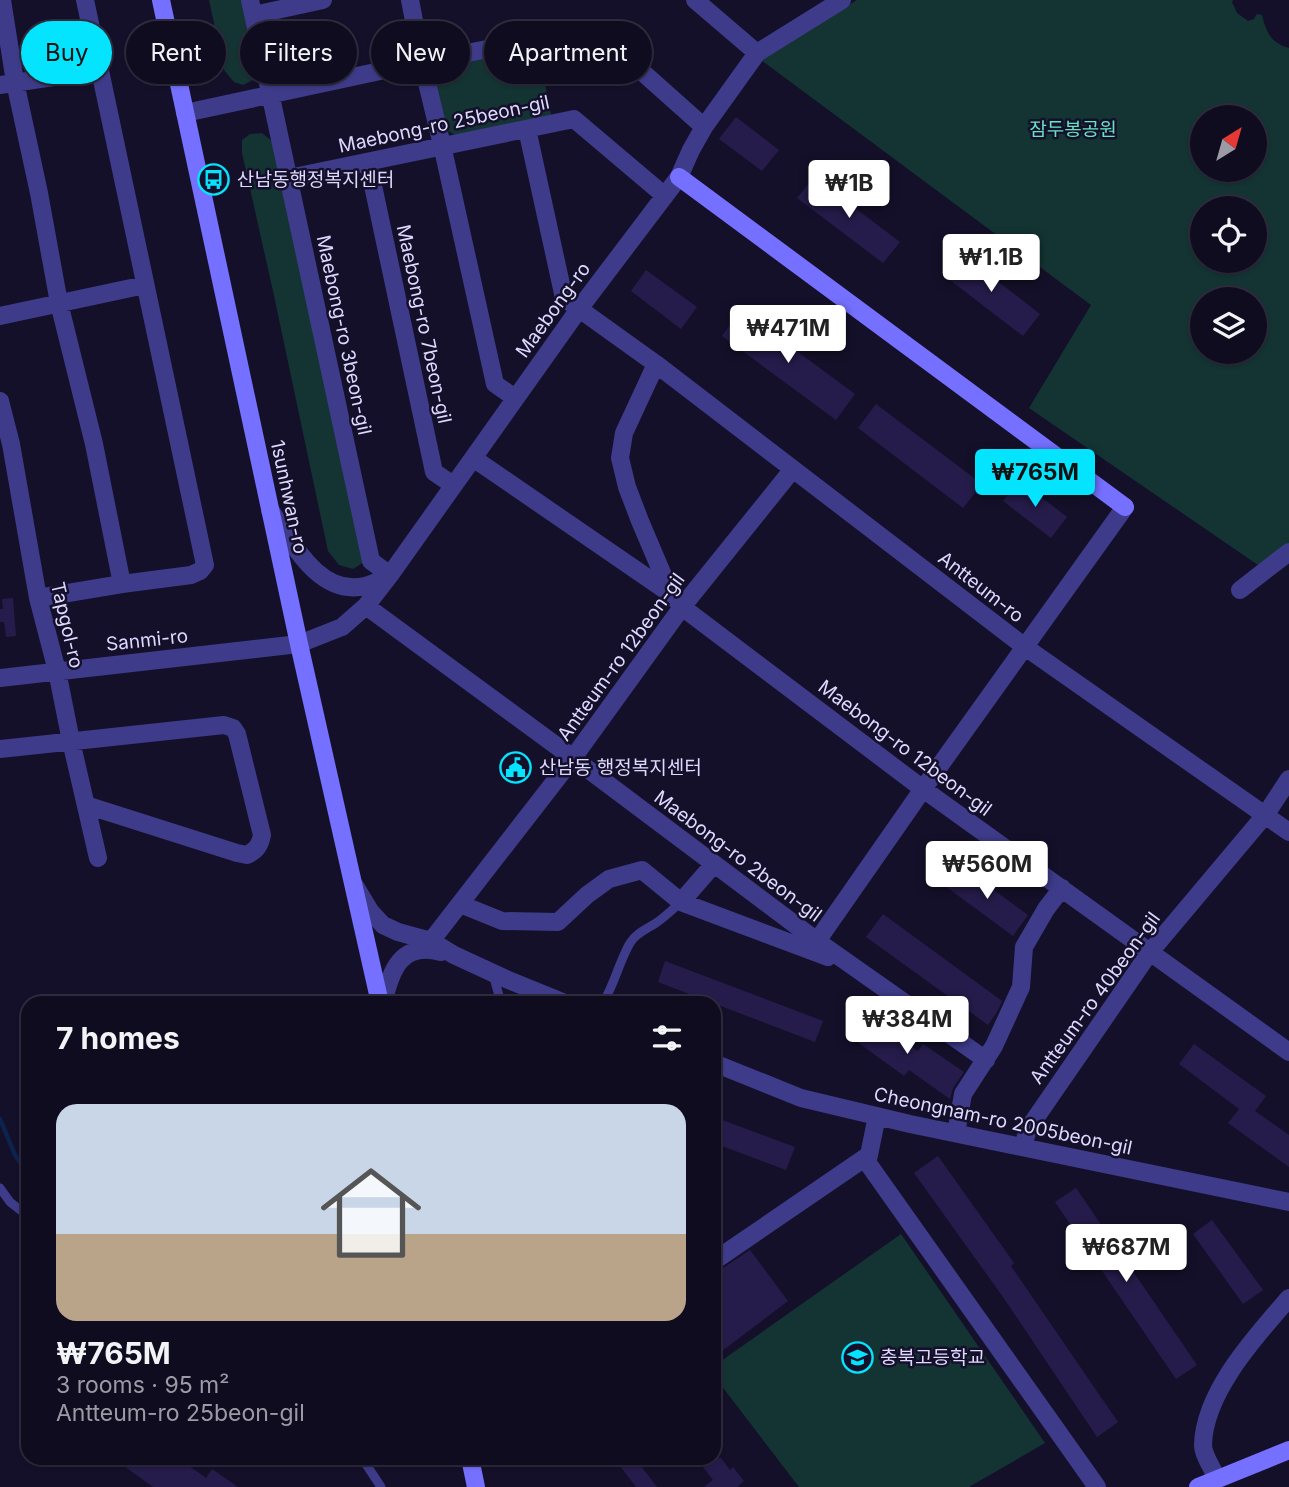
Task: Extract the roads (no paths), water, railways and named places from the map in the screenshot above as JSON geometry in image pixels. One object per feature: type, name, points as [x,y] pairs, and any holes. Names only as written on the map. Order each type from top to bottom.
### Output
[{"type":"main road","name":"1sunhwan-ro","points":[[161,0],[299,644],[380,996]]},
{"type":"main road","points":[[679,177],[1125,507]]},
{"type":"main road","points":[[1198,1487],[1289,1450]]},
{"type":"main road","points":[[471,1465],[476,1487]]},
{"type":"street","points":[[85,0],[90,21]]},
{"type":"street","points":[[252,7],[323,0]]},
{"type":"street","points":[[410,0],[414,21]]},
{"type":"street","points":[[695,0],[757,53]]},
{"type":"street","name":"Maebong-ro","points":[[299,644],[342,627],[366,606],[514,398],[679,177],[704,127],[757,53],[842,0]]},
{"type":"street","points":[[3,2],[8,84],[39,193],[59,303],[94,444],[122,584]]},
{"type":"street","name":"Maebong-ro 3beon-gil","points":[[252,7],[371,561],[390,575]]},
{"type":"street","points":[[470,53],[593,29],[704,127]]},
{"type":"street","points":[[185,113],[371,73]]},
{"type":"street","points":[[38,598],[191,575],[205,565],[103,84]]},
{"type":"street","points":[[427,84],[495,384],[514,398]]},
{"type":"street","name":"Maebong-ro 25beon-gil","points":[[289,178],[574,119],[665,196]]},
{"type":"street","points":[[527,129],[564,298],[579,309]]},
{"type":"street","name":"Maebong-ro 7beon-gil","points":[[368,162],[434,472],[453,485]]},
{"type":"street","points":[[0,316],[145,285]]},
{"type":"street","name":"Antteum-ro","points":[[579,309],[656,364],[1025,647],[1289,832]]},
{"type":"street","name":"Maebong-ro 12beon-gil","points":[[656,364],[624,433],[620,458],[627,487],[640,521],[677,600]]},
{"type":"street","name":"Tapgol-ro","points":[[0,401],[11,444],[38,598],[98,858]]},
{"type":"street","name":"Maebong-ro 12beon-gil","points":[[473,458],[677,600],[923,789],[1289,1052]]},
{"type":"street","name":"Antteum-ro 12beon-gil","points":[[431,941],[573,758],[677,600],[793,468]]},
{"type":"street","points":[[817,942],[1125,507]]},
{"type":"street","points":[[270,510],[311,567],[326,579],[354,588],[366,586],[390,575]]},
{"type":"street","points":[[1240,590],[1289,552]]},
{"type":"street","name":"Maebong-ro 2beon-gil","points":[[366,606],[817,942],[986,1060]]},
{"type":"street","name":"Sanmi-ro","points":[[0,678],[299,644]]},
{"type":"street","points":[[0,749],[224,725],[233,727],[262,835],[255,851],[247,855],[86,805]]},
{"type":"street","name":"Antteum-ro 40beon-gil","points":[[1023,1147],[1028,1129],[1150,952],[1266,814],[1289,779]]},
{"type":"street","points":[[681,902],[714,864]]},
{"type":"street","points":[[460,904],[502,922],[558,922],[609,879],[642,870],[681,902],[850,965]]},
{"type":"street","points":[[353,883],[370,911],[383,925],[431,941],[454,955],[548,996]]},
{"type":"street","points":[[956,1133],[963,1094],[986,1060],[1021,987],[1024,947],[1062,888]]},
{"type":"street","points":[[384,996],[389,977],[407,954],[432,949],[454,955]]},
{"type":"street","name":"Cheongnam-ro 2005beon-gil","points":[[721,1066],[801,1098],[1289,1202]]},
{"type":"street","points":[[877,1116],[867,1162],[1097,1487]]},
{"type":"street","points":[[721,1256],[869,1155]]},
{"type":"street","points":[[1217,1479],[1203,1447],[1207,1417],[1233,1368],[1289,1298]]},
{"type":"lane","points":[[608,996],[631,941],[681,902]]},
{"type":"lane","points":[[499,976],[500,996]]},
{"type":"lane","points":[[0,1188],[10,1202],[21,1211]]},
{"type":"lane","points":[[367,1465],[381,1487]]},
{"type":"waterway","points":[[0,1119],[21,1163]]},
{"type":"place","name":"산남동행정복지센터","points":[[214,179]]},
{"type":"place","name":"산남동 행정복지센터","points":[[516,767]]},
{"type":"place","name":"충북고등학교","points":[[857,1357]]},
{"type":"park label","name":"잠두봉공원","points":[[1073,129]]}]
